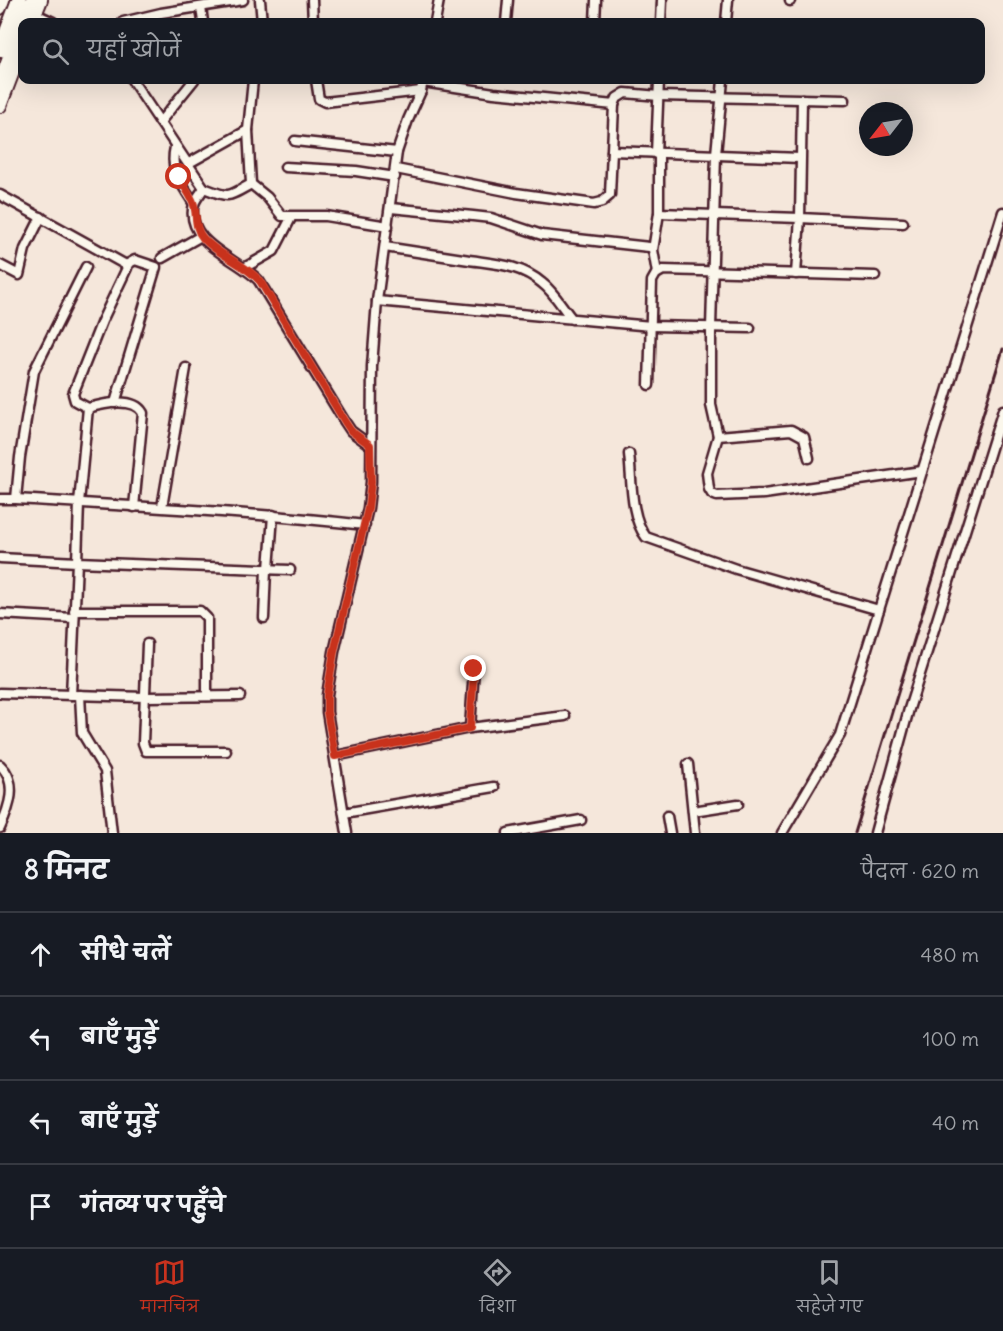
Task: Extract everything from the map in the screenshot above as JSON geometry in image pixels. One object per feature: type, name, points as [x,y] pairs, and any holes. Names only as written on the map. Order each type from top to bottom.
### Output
[{"type":"highway","points":[[0,50],[19,0]]},
{"type":"highway","points":[[30,18],[33,0]]},
{"type":"highway","points":[[0,84],[18,45]]},
{"type":"main road","points":[[0,8],[3,0]]},
{"type":"main road","points":[[31,18],[41,0]]},
{"type":"main road","points":[[0,106],[18,59]]},
{"type":"street","points":[[140,18],[243,0]]},
{"type":"street","points":[[260,0],[262,18]]},
{"type":"street","points":[[312,0],[314,18]]},
{"type":"street","points":[[436,18],[438,0]]},
{"type":"street","points":[[506,18],[508,0]]},
{"type":"street","points":[[596,0],[596,18]]},
{"type":"street","points":[[661,18],[662,0]]},
{"type":"street","points":[[726,18],[728,0]]},
{"type":"street","points":[[201,7],[202,18]]},
{"type":"street","points":[[135,84],[204,188],[225,196],[235,195],[251,184]]},
{"type":"street","points":[[160,122],[191,84]]},
{"type":"street","points":[[253,84],[248,130],[251,184],[267,197],[282,216],[291,218],[326,216],[388,225]]},
{"type":"street","points":[[317,84],[319,99],[325,102],[422,84],[614,105]]},
{"type":"street","points":[[347,833],[327,712],[327,695],[334,652],[364,525],[371,482],[372,366],[397,152],[422,84]]},
{"type":"street","points":[[657,273],[653,250],[659,213],[659,84]]},
{"type":"street","points":[[723,84],[716,154],[711,328],[711,405],[718,436],[707,472],[709,489],[717,496],[764,494],[922,471]]},
{"type":"street","points":[[285,167],[395,173],[594,204],[602,202],[610,195],[614,105],[617,98],[625,93],[659,96],[845,100]]},
{"type":"street","points":[[796,274],[800,218],[802,99]]},
{"type":"street","points":[[189,163],[248,130]]},
{"type":"street","points":[[295,141],[397,152]]},
{"type":"street","points":[[176,147],[173,166],[194,204],[195,223],[201,236],[260,281],[351,431],[370,445]]},
{"type":"street","points":[[612,151],[800,158]]},
{"type":"street","points":[[194,204],[204,188]]},
{"type":"street","points":[[0,195],[126,264]]},
{"type":"street","points":[[391,208],[473,216],[507,223],[542,235],[649,247]]},
{"type":"street","points":[[782,833],[840,735],[1003,212]]},
{"type":"street","points":[[659,213],[903,223]]},
{"type":"street","points":[[0,265],[19,275],[25,249],[41,217]]},
{"type":"street","points":[[244,268],[274,251],[291,218]]},
{"type":"street","points":[[162,258],[201,236]]},
{"type":"street","points":[[385,247],[501,263],[513,267],[544,284],[572,319]]},
{"type":"street","points":[[115,403],[156,267],[135,260],[126,264],[73,394],[75,401],[88,408],[115,403],[138,406],[143,413],[134,507]]},
{"type":"street","points":[[16,499],[20,457],[34,371],[86,267]]},
{"type":"street","points":[[649,385],[652,281],[657,273],[663,270],[875,276]]},
{"type":"street","points":[[378,301],[651,326],[750,328]]},
{"type":"street","points":[[162,507],[186,368]]},
{"type":"street","points":[[88,408],[76,562],[74,614],[76,695],[82,733],[105,771],[112,833]]},
{"type":"street","points":[[875,833],[909,709],[1003,410]]},
{"type":"street","points":[[718,436],[791,430],[804,437],[809,458]]},
{"type":"street","points":[[629,454],[636,517],[646,537],[736,569],[879,610]]},
{"type":"street","points":[[0,499],[162,507],[273,515],[364,525]]},
{"type":"street","points":[[264,618],[273,515]]},
{"type":"street","points":[[0,558],[290,570]]},
{"type":"street","points":[[0,614],[200,611],[207,618],[207,696]]},
{"type":"street","points":[[147,644],[143,746],[146,751],[226,751]]},
{"type":"street","points":[[470,728],[474,669]]},
{"type":"street","points":[[0,693],[146,697],[240,696]]},
{"type":"street","points":[[335,756],[470,728],[565,716]]},
{"type":"street","points":[[688,764],[695,833]]},
{"type":"street","points":[[0,765],[8,775],[12,795],[0,828]]},
{"type":"street","points":[[344,813],[494,787]]},
{"type":"street","points":[[693,811],[738,804]]},
{"type":"street","points":[[667,816],[670,833]]},
{"type":"street","points":[[508,833],[581,820]]},
{"type":"railway","points":[[855,833],[1003,349]]},
{"type":"route","points":[[179,177],[194,204],[195,223],[201,236],[212,247],[260,281],[351,431],[370,445],[371,482],[368,508],[334,652],[327,695],[327,712],[335,756],[470,728],[474,669]]}]
